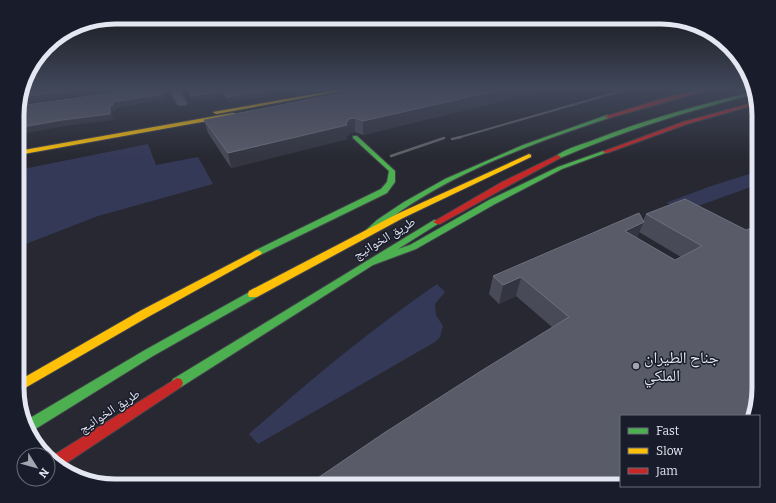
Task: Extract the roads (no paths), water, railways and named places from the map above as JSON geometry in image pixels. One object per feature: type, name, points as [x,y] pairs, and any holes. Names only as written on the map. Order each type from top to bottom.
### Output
[{"type":"main road","points":[[24,146],[216,112]]},
{"type":"main road","points":[[24,152],[236,112]]},
{"type":"main road","points":[[368,232],[386,215],[448,179],[504,154],[548,137],[622,112]]},
{"type":"main road","name":"طريق الخوانيج","points":[[32,424],[228,308],[368,232],[474,180],[543,150],[645,112]]},
{"type":"main road","name":"طريق الخوانيج","points":[[59,459],[244,340],[366,264],[447,216],[531,170],[598,140],[679,112]]},
{"type":"main road","points":[[366,264],[413,247],[492,202],[560,168],[685,123],[724,112]]},
{"type":"main road","points":[[56,146],[53,143],[150,124]]},
{"type":"main road","points":[[24,384],[204,282],[274,245],[370,198],[388,187],[393,175],[389,168],[355,137]]},
{"type":"railway","points":[[459,138],[546,112]]},
{"type":"railway","points":[[391,156],[444,138]]},
{"type":"railway","points":[[452,139],[459,138]]},
{"type":"place","name":"جناح الطيران الملكي","points":[[636,366]]}]
